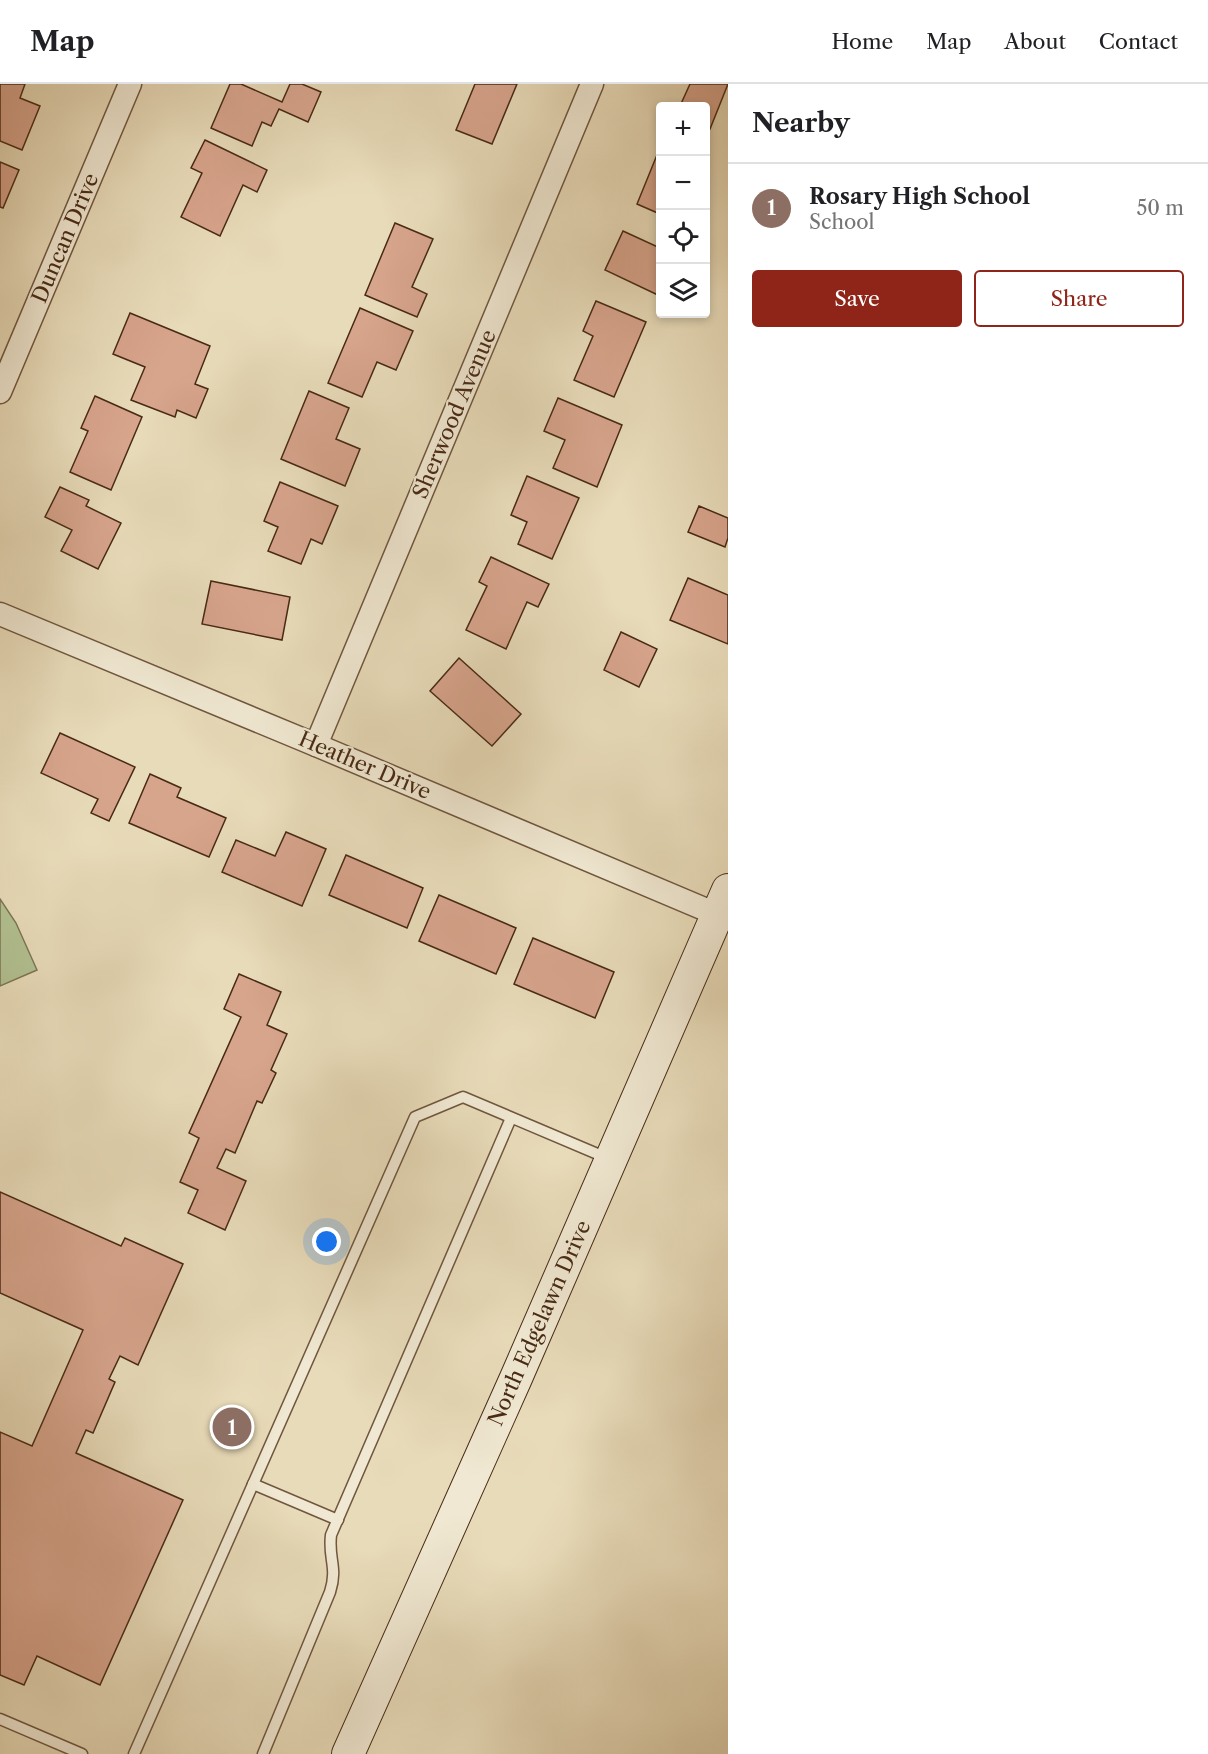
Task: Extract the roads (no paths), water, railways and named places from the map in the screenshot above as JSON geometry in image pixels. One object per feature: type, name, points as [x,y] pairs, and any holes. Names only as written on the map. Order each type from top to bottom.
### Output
[{"type":"street","name":"Duncan Drive","points":[[0,392],[130,84]]},
{"type":"street","name":"Sherwood Avenue","points":[[316,745],[592,84]]},
{"type":"street","name":"Heather Drive","points":[[0,614],[316,745],[724,908]]},
{"type":"street","name":"North Edgelawn Drive","points":[[348,1754],[516,1378],[610,1160],[724,908]]},
{"type":"lane","points":[[134,1754],[415,1117],[463,1097],[610,1160]]},
{"type":"lane","points":[[264,1754],[330,1592],[334,1578],[334,1564],[329,1552],[331,1535],[511,1118]]},
{"type":"lane","points":[[253,1484],[338,1520]]},
{"type":"lane","points":[[0,1719],[82,1754]]},
{"type":"place","name":"Rosary High School","points":[[232,1427]]}]
